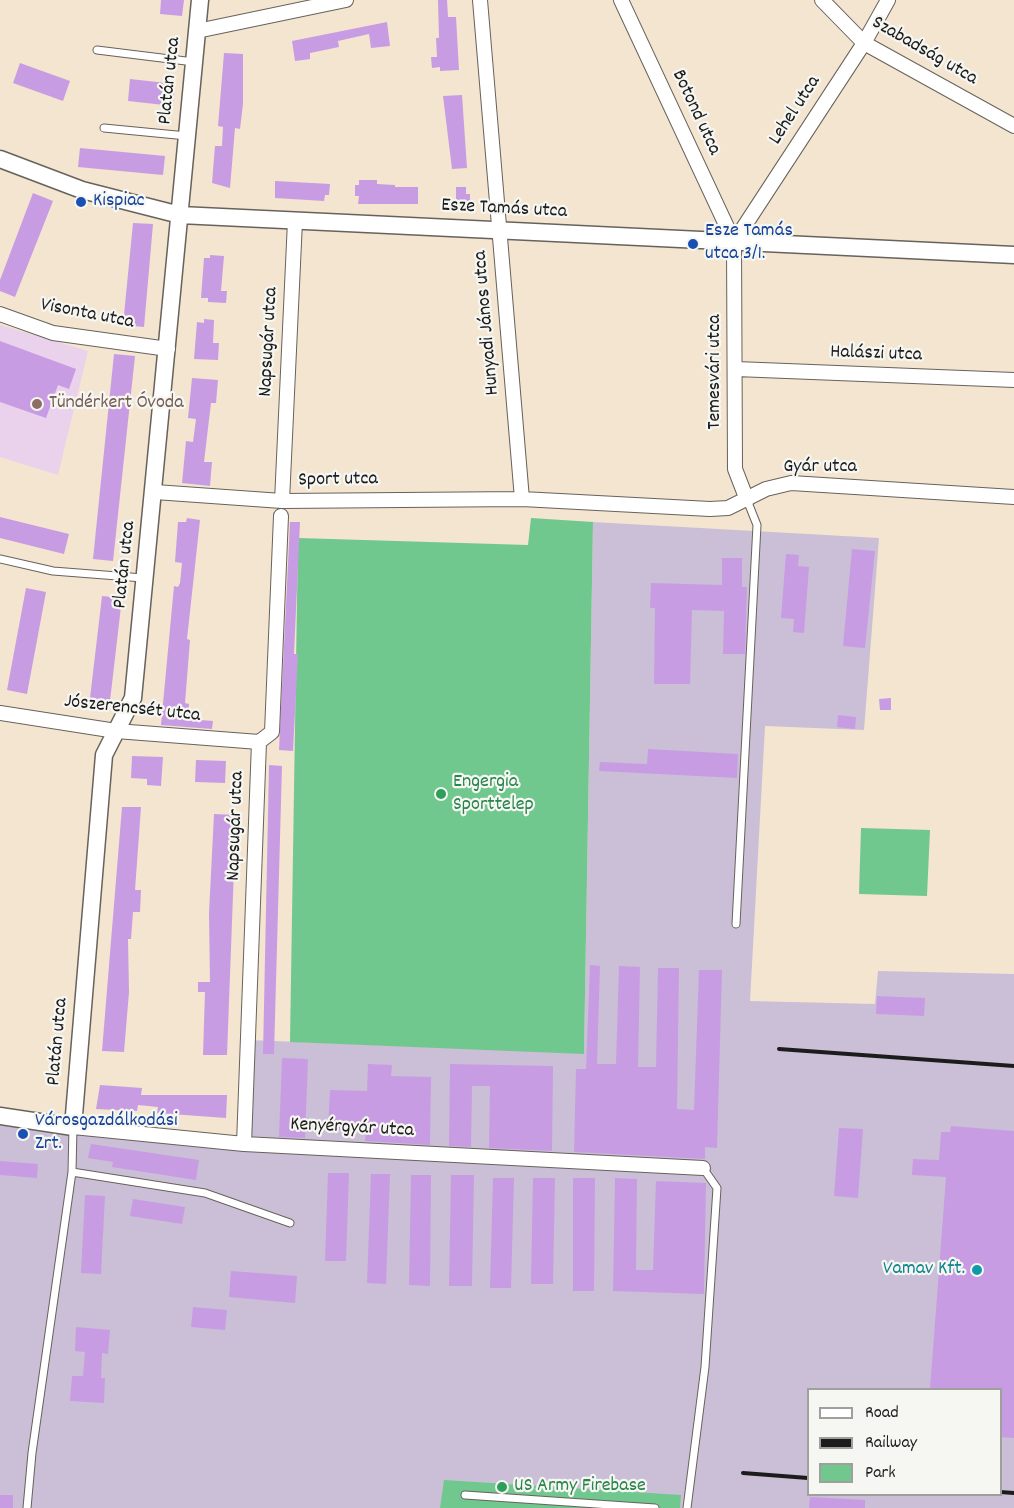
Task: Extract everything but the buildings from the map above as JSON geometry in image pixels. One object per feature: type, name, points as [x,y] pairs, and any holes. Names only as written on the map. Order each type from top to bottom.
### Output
[{"type":"street","name":"Platán utca","points":[[73,1127],[104,755],[133,698],[155,492],[200,0]]},
{"type":"street","points":[[198,31],[346,0]]},
{"type":"street","name":"Hunyadi János utca","points":[[480,0],[522,499]]},
{"type":"street","name":"Botond utca","points":[[621,0],[734,242]]},
{"type":"street","name":"Szabadság utca","points":[[822,0],[864,43],[1014,126]]},
{"type":"street","name":"Lehel utca","points":[[734,242],[864,43],[888,0]]},
{"type":"street","name":"Esze Tamás utca","points":[[0,159],[82,190],[180,215],[1014,255]]},
{"type":"street","name":"Napsugár utca","points":[[282,501],[295,221]]},
{"type":"street","name":"Temesvári utca","points":[[734,242],[735,469],[747,500]]},
{"type":"street","name":"Visonta utca","points":[[0,314],[53,333],[168,350]]},
{"type":"street","name":"Halászi utca","points":[[736,369],[1014,380]]},
{"type":"street","name":"Gyár utca","points":[[522,499],[728,508],[766,489],[791,483],[1014,497]]},
{"type":"street","name":"Sport utca","points":[[155,492],[282,501],[522,499]]},
{"type":"street","name":"Napsugár utca","points":[[244,1144],[259,742],[272,732],[281,516]]},
{"type":"street","name":"Jószerencsét utca","points":[[0,713],[116,731],[259,742]]},
{"type":"street","name":"Kenyérgyár utca","points":[[0,1116],[73,1127],[244,1144],[703,1168]]},
{"type":"lane","points":[[97,50],[194,62]]},
{"type":"lane","points":[[104,128],[187,136]]},
{"type":"lane","points":[[736,924],[757,525],[747,500]]},
{"type":"lane","points":[[0,560],[54,571],[146,579]]},
{"type":"lane","points":[[27,1508],[32,1454],[72,1172],[73,1127]]},
{"type":"lane","points":[[687,1508],[705,1367],[717,1188],[703,1168]]},
{"type":"lane","points":[[72,1172],[205,1193],[290,1223]]},
{"type":"lane","points":[[465,1495],[656,1508]]},
{"type":"shaded area","name":"Tündérkert Óvoda","points":[[0,325],[88,351],[58,475],[0,457]]},
{"type":"shaded area","points":[[593,522],[879,538],[864,730],[765,726],[750,1001],[875,1004],[878,971],[1014,974],[1014,1508],[0,1508],[0,1116],[244,1144],[248,1040],[584,1053]]},
{"type":"green space","name":"Engergia Sporttelep","points":[[531,518],[593,522],[584,1054],[290,1042],[298,538],[528,545]]},
{"type":"green space","points":[[861,828],[930,830],[927,896],[859,894]]},
{"type":"green space","name":"US Army Firebase","points":[[444,1480],[681,1495],[680,1508],[440,1508]]},
{"type":"railway","points":[[779,1049],[1014,1066]]},
{"type":"railway","points":[[743,1473],[807,1478]]},
{"type":"railway","points":[[1002,1492],[1014,1493]]},
{"type":"place","name":"Kispiac","points":[[81,202]]},
{"type":"place","name":"Esze Tamás utca 3/1.","points":[[693,244]]},
{"type":"place","name":"Tündérkert Óvoda","points":[[37,404]]},
{"type":"place","name":"Engergia Sporttelep","points":[[441,794]]},
{"type":"place","name":"Városgazdálkodási Zrt.","points":[[23,1134]]},
{"type":"place","name":"Vamav Kft.","points":[[977,1270]]},
{"type":"place","name":"US Army Firebase","points":[[502,1487]]}]
